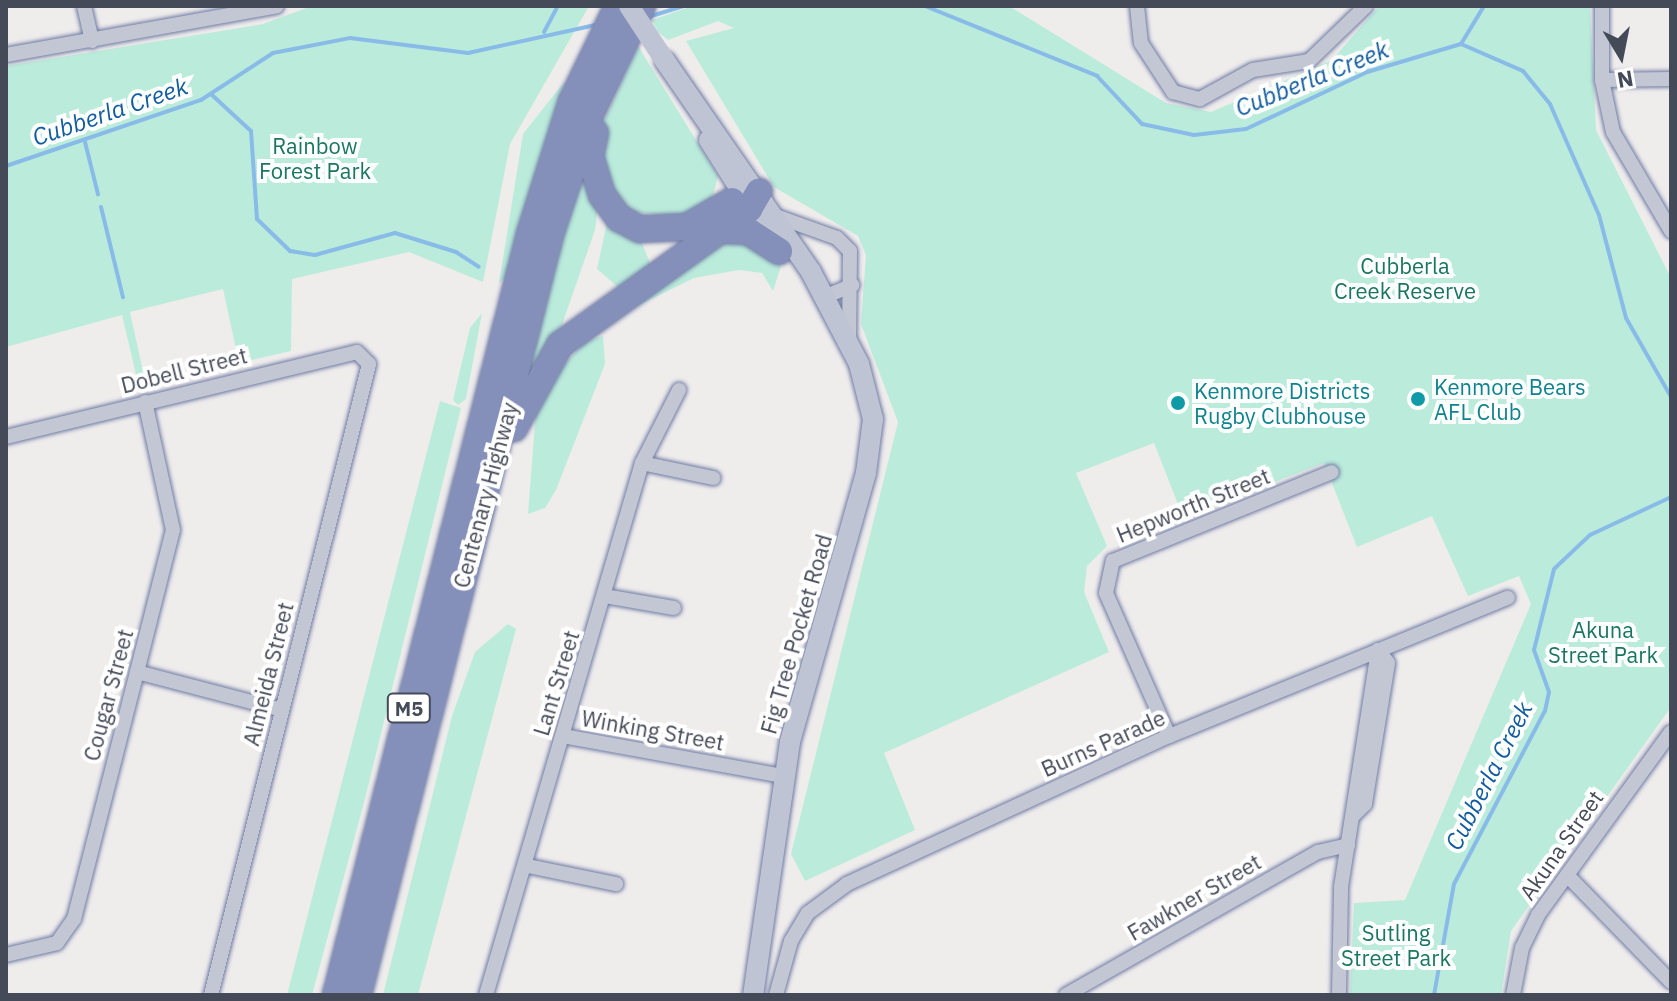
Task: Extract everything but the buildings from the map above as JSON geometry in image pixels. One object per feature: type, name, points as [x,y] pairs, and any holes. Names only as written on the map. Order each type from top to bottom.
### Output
[{"type":"highway","name":"Centenary Highway","points":[[336,995],[530,234],[568,112],[629,8]]},
{"type":"highway","name":"Centenary Highway","points":[[358,995],[550,235],[612,40]]},
{"type":"highway","points":[[590,115],[594,177],[619,218],[665,231],[747,199]]},
{"type":"highway","points":[[472,544],[515,426],[560,345],[720,230],[747,199]]},
{"type":"highway","points":[[720,230],[748,231],[779,251]]},
{"type":"main road","name":"Fig Tree Pocket Road","points":[[629,8],[686,93],[779,251],[822,298]]},
{"type":"main road","name":"Fig Tree Pocket Road","points":[[686,93],[747,199],[822,298],[849,346],[871,401],[872,442],[783,776],[753,995]]},
{"type":"street","points":[[84,6],[92,41]]},
{"type":"street","points":[[6,55],[277,6]]},
{"type":"street","points":[[1137,6],[1141,43],[1173,92],[1200,99],[1253,70],[1309,61],[1366,6]]},
{"type":"street","points":[[1602,6],[1602,80],[1613,132],[1671,231]]},
{"type":"street","points":[[1602,80],[1671,79]]},
{"type":"street","points":[[747,199],[837,238],[853,258],[849,346]]},
{"type":"street","points":[[822,298],[852,285]]},
{"type":"street","name":"Dobell Street","points":[[6,437],[357,352],[369,364]]},
{"type":"street","name":"Almeida Street","points":[[211,995],[369,364]]},
{"type":"street","name":"Lant Street","points":[[486,995],[528,866],[642,463],[679,390]]},
{"type":"street","name":"Cougar Street","points":[[6,955],[57,943],[74,919],[173,530],[145,402]]},
{"type":"street","points":[[642,463],[713,478]]},
{"type":"street","name":"Hepworth Street","points":[[1169,736],[1106,593],[1113,561],[1332,472]]},
{"type":"street","points":[[605,596],[674,608]]},
{"type":"street","name":"Burns Parade","points":[[776,995],[791,941],[808,913],[847,884],[1169,736],[1508,598]]},
{"type":"street","points":[[1339,995],[1348,845],[1354,815],[1350,802],[1378,650]]},
{"type":"street","points":[[137,672],[282,710]]},
{"type":"street","name":"Akuna Street","points":[[1513,995],[1522,948],[1567,875],[1670,735]]},
{"type":"street","name":"Winking Street","points":[[563,736],[783,776]]},
{"type":"street","name":"Fawkner Street","points":[[1066,995],[1318,852],[1348,845]]},
{"type":"street","points":[[528,866],[616,884]]},
{"type":"street","points":[[1567,875],[1671,982]]},
{"type":"green space","name":"Rainbow Forest Park","points":[[312,6],[589,6],[510,144],[483,282],[409,252],[292,279],[291,351],[239,363],[223,289],[130,312],[146,385],[139,387],[122,315],[6,347],[6,66],[263,24]]},
{"type":"green space","name":"Cubberla Creek Reserve","points":[[692,6],[1009,6],[1166,103],[1211,112],[1332,60],[1379,6],[1590,6],[1596,130],[1671,278],[1671,707],[1511,931],[1501,995],[1350,995],[1354,903],[1405,900],[1531,604],[1519,576],[1468,596],[1432,516],[1357,547],[1324,463],[1183,517],[1154,443],[1076,473],[1107,546],[1087,566],[1084,592],[1109,652],[884,753],[915,830],[805,881],[791,854],[898,422],[861,324],[866,255],[858,236],[774,187],[686,41],[734,28],[718,21],[668,40],[658,32],[652,20]]},
{"type":"green space","points":[[638,46],[718,176],[712,199],[682,217],[626,211],[603,185],[600,130]]},
{"type":"green space","points":[[564,82],[507,276],[499,283],[523,134]]},
{"type":"green space","points":[[582,161],[598,207],[595,230],[557,339],[522,383]]},
{"type":"green space","points":[[608,218],[639,236],[651,265],[618,287],[597,269]]},
{"type":"green space","points":[[738,234],[774,253],[781,266],[773,291],[762,273],[739,270],[694,278],[623,313],[715,240]]},
{"type":"green space","points":[[482,313],[466,399],[458,405],[453,400],[470,328]]},
{"type":"green space","points":[[603,336],[605,364],[556,490],[545,508],[528,514],[536,411],[562,367],[586,341]]},
{"type":"green space","points":[[440,401],[461,408],[365,799],[312,995],[287,995]]},
{"type":"green space","points":[[508,624],[516,629],[418,995],[383,995],[452,716],[475,652]]},
{"type":"waterway","points":[[544,32],[558,6]]},
{"type":"waterway","name":"Cubberla Creek","points":[[648,17],[683,6]]},
{"type":"waterway","name":"Cubberla Creek","points":[[925,6],[1097,76],[1142,124],[1194,135],[1246,129],[1367,72],[1461,44],[1523,71],[1550,104],[1599,215],[1626,318],[1671,397]]},
{"type":"waterway","points":[[1461,44],[1484,6]]},
{"type":"waterway","name":"Cubberla Creek","points":[[6,166],[201,100],[273,53],[350,38],[468,53],[600,24]]},
{"type":"waterway","points":[[212,95],[251,131],[257,219],[290,251],[315,255],[395,233],[456,252],[479,267]]},
{"type":"waterway","points":[[85,142],[98,194]]},
{"type":"waterway","points":[[101,207],[123,297]]},
{"type":"waterway","name":"Cubberla Creek","points":[[1434,995],[1454,884],[1545,711],[1549,692],[1534,650],[1554,569],[1590,535],[1671,497]]},
{"type":"place","name":"Kenmore Bears AFL Club","points":[[1418,399]]},
{"type":"place","name":"Kenmore Districts Rugby Clubhouse","points":[[1178,403]]},
{"type":"park label","name":"Akuna Street Park","points":[[1603,642]]},
{"type":"park label","name":"Sutling Street Park","points":[[1396,944]]}]
